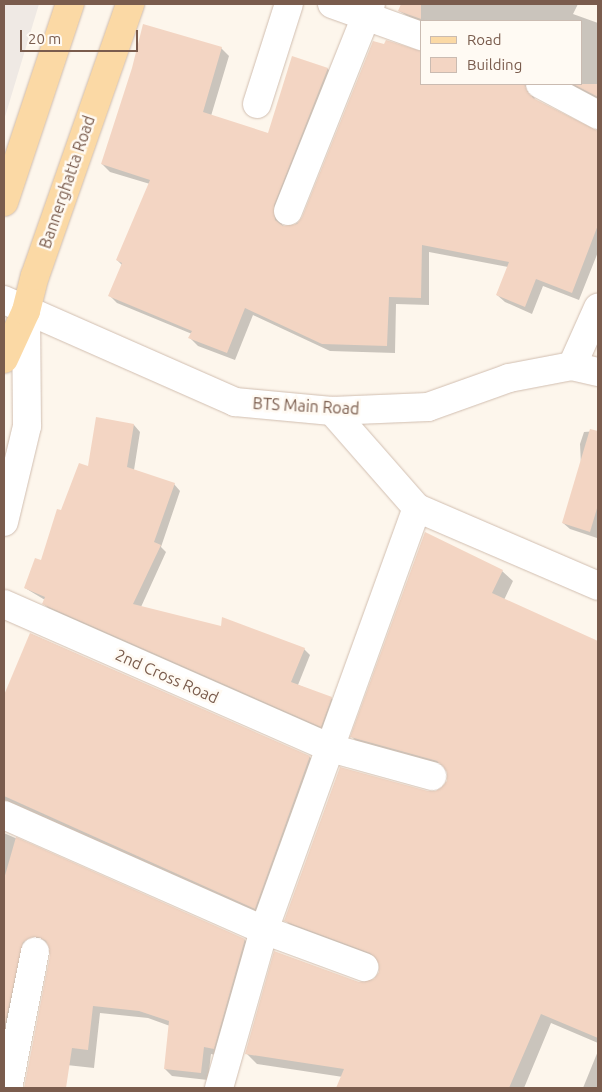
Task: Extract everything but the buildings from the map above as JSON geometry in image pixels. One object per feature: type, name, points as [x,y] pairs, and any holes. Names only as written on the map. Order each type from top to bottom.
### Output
[{"type":"main road","points":[[6,190],[70,4]]},
{"type":"main road","name":"Bannerghatta Road","points":[[4,359],[15,305],[34,276],[130,4]]},
{"type":"street","points":[[257,104],[290,4]]},
{"type":"street","points":[[332,4],[369,9],[420,35]]},
{"type":"street","points":[[288,211],[369,9]]},
{"type":"street","points":[[542,85],[598,115]]},
{"type":"street","name":"BTS Main Road","points":[[15,305],[235,402],[332,411],[428,407],[509,378],[572,366],[598,372]]},
{"type":"street","points":[[4,522],[27,426],[15,305]]},
{"type":"street","points":[[572,366],[598,308]]},
{"type":"street","points":[[332,411],[417,508],[598,586]]},
{"type":"street","points":[[219,1088],[264,930],[417,508]]},
{"type":"street","name":"2nd Cross Road","points":[[4,604],[330,748],[432,776]]},
{"type":"street","points":[[4,815],[264,930],[364,967]]},
{"type":"street","points":[[8,1088],[35,952]]},
{"type":"shaded area","points":[[4,4],[39,4],[4,120]]}]
